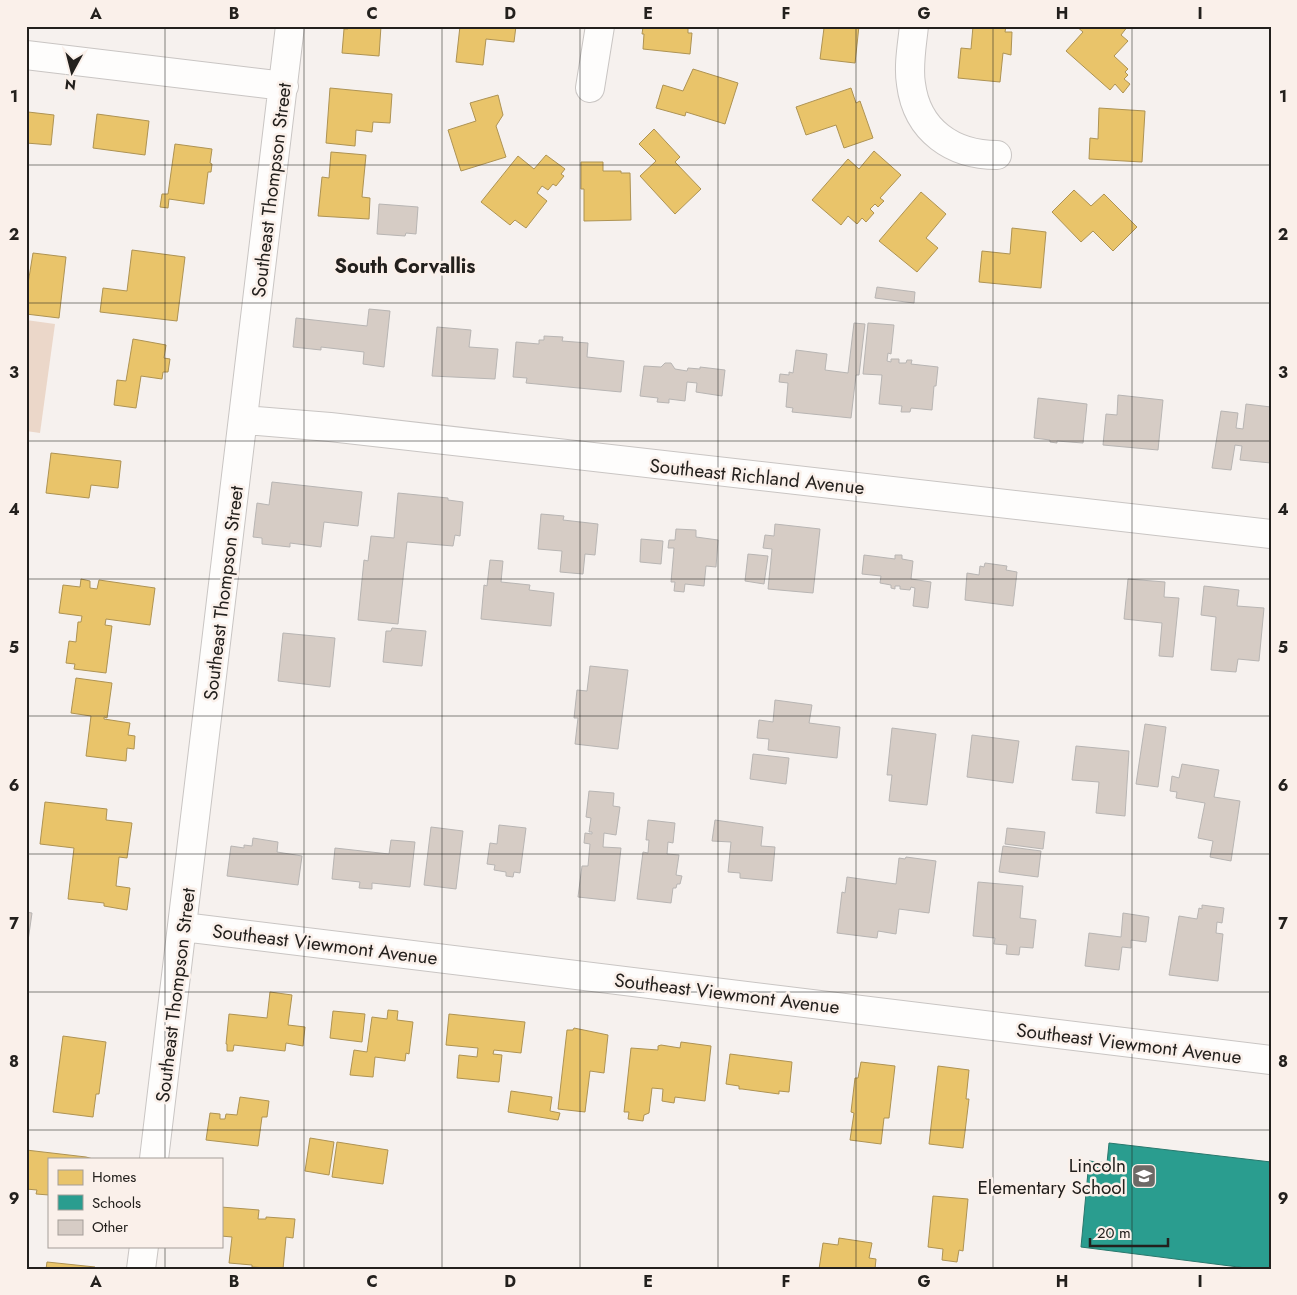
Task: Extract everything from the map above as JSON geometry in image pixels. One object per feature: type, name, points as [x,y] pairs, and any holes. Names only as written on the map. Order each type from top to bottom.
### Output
[{"type":"street","name":"Southeast Thompson Street","points":[[154,1158],[290,26]]},
{"type":"street","points":[[590,88],[600,26]]},
{"type":"street","points":[[914,26],[910,83],[914,100],[926,124],[945,143],[964,151],[997,156]]},
{"type":"street","points":[[26,55],[284,86]]},
{"type":"street","name":"Southeast Richland Avenue","points":[[244,420],[359,431],[1271,534]]},
{"type":"street","name":"Southeast Viewmont Avenue","points":[[183,927],[1271,1060]]},
{"type":"street","points":[[141,1269],[144,1248]]},
{"type":"shaded area","points":[[26,320],[55,324],[40,433],[26,431]]},
{"type":"building: Homes","points":[[348,26],[381,26],[379,56],[342,53],[344,29],[348,29]]},
{"type":"building: Homes","points":[[460,26],[516,26],[514,42],[486,39],[483,65],[456,62]]},
{"type":"building: Homes","points":[[688,26],[688,33],[692,33],[690,54],[643,49],[644,34],[642,34],[643,27]]},
{"type":"building: Homes","points":[[820,26],[859,26],[855,63],[820,59],[824,28],[819,28]]},
{"type":"building: Homes","points":[[973,26],[1006,26],[1005,32],[1012,32],[1011,55],[1003,53],[1000,82],[958,78],[961,48],[971,49]]},
{"type":"building: Homes","points":[[1076,26],[1128,26],[1121,35],[1128,41],[1114,56],[1128,69],[1125,72],[1128,75],[1124,79],[1130,84],[1123,93],[1115,84],[1110,90],[1066,51],[1083,32]]},
{"type":"building: Homes","points":[[693,69],[738,83],[725,124],[686,112],[685,116],[656,108],[663,85],[683,91]]},
{"type":"building: Homes","points":[[330,88],[392,94],[390,123],[373,122],[372,132],[356,130],[355,146],[326,143]]},
{"type":"building: Homes","points":[[851,88],[856,103],[860,101],[873,138],[844,148],[836,125],[806,135],[796,107]]},
{"type":"building: Homes","points":[[498,95],[503,115],[496,126],[506,157],[461,171],[448,130],[476,121],[470,103]]},
{"type":"building: Homes","points":[[26,108],[28,108],[28,112],[54,115],[51,145],[26,143]]},
{"type":"building: Homes","points":[[1099,108],[1145,111],[1142,162],[1089,159],[1090,138],[1098,139]]},
{"type":"building: Homes","points":[[97,114],[149,121],[145,155],[93,148]]},
{"type":"building: Homes","points":[[654,129],[680,157],[675,162],[701,189],[675,214],[640,176],[656,161],[639,144]]},
{"type":"building: Homes","points":[[175,144],[212,149],[211,172],[208,172],[204,204],[169,199],[168,208],[160,207],[162,194],[168,194]]},
{"type":"building: Homes","points":[[874,151],[901,175],[880,198],[884,201],[878,207],[875,204],[870,209],[874,213],[866,222],[862,218],[857,224],[848,216],[841,225],[812,200],[848,159],[859,169]]},
{"type":"building: Homes","points":[[331,152],[366,155],[362,197],[370,198],[369,219],[318,216],[322,177],[329,178]]},
{"type":"building: Homes","points":[[546,155],[565,169],[561,174],[564,176],[556,186],[553,184],[548,190],[542,186],[537,193],[547,201],[526,228],[515,220],[510,225],[481,202],[518,156],[534,169]]},
{"type":"building: Homes","points":[[581,162],[603,162],[603,171],[630,173],[631,220],[584,221],[584,189],[581,189]]},
{"type":"building: Homes","points":[[1074,190],[1091,206],[1104,194],[1137,227],[1113,251],[1093,231],[1081,242],[1052,212]]},
{"type":"building: Homes","points":[[921,192],[946,214],[926,238],[938,248],[917,272],[879,241]]},
{"type":"building: Homes","points":[[1012,228],[1046,232],[1041,288],[979,282],[982,251],[1010,254]]},
{"type":"building: Homes","points":[[132,250],[185,257],[177,321],[100,312],[103,288],[127,291]]},
{"type":"building: Homes","points":[[33,253],[66,257],[59,318],[26,314],[26,296]]},
{"type":"building: Homes","points":[[133,339],[166,345],[164,358],[170,359],[168,372],[163,372],[162,379],[141,376],[136,408],[114,405],[117,380],[126,381]]},
{"type":"building: Homes","points":[[51,453],[121,461],[118,488],[91,485],[89,498],[46,493]]},
{"type":"building: Homes","points":[[81,579],[90,581],[90,588],[97,589],[99,580],[155,588],[150,625],[106,619],[105,625],[112,626],[106,673],[74,669],[75,664],[66,663],[69,641],[76,642],[78,622],[81,622],[82,616],[59,613],[63,585],[80,587]]},
{"type":"building: Homes","points":[[76,678],[112,683],[107,718],[104,717],[104,719],[130,723],[128,735],[135,736],[134,749],[127,748],[126,761],[86,756],[91,716],[71,713]]},
{"type":"building: Homes","points":[[45,802],[107,809],[106,820],[132,823],[127,858],[119,857],[116,886],[130,888],[127,910],[104,906],[104,903],[68,899],[74,848],[40,844]]},
{"type":"building: Homes","points":[[270,992],[292,995],[288,1025],[305,1027],[303,1046],[286,1043],[285,1051],[234,1045],[233,1051],[227,1051],[229,1014],[267,1018]]},
{"type":"building: Homes","points":[[388,1010],[398,1011],[397,1020],[413,1022],[409,1054],[406,1053],[405,1061],[375,1057],[373,1077],[350,1075],[354,1050],[367,1052],[372,1017],[387,1019]]},
{"type":"building: Homes","points":[[333,1011],[365,1014],[362,1042],[330,1038]]},
{"type":"building: Homes","points":[[449,1014],[525,1022],[521,1053],[494,1050],[493,1054],[502,1055],[499,1082],[457,1078],[459,1055],[477,1057],[478,1048],[446,1045]]},
{"type":"building: Homes","points":[[574,1028],[608,1035],[604,1073],[590,1071],[585,1112],[558,1109],[567,1030],[573,1030]]},
{"type":"building: Homes","points":[[63,1036],[106,1042],[99,1094],[96,1094],[93,1117],[53,1112]]},
{"type":"building: Homes","points":[[681,1042],[711,1046],[705,1101],[675,1097],[674,1103],[662,1101],[663,1089],[652,1088],[649,1113],[644,1115],[643,1121],[628,1119],[629,1112],[624,1112],[631,1048],[658,1050],[658,1046],[661,1045],[680,1048]]},
{"type":"building: Homes","points":[[730,1054],[792,1062],[789,1092],[779,1091],[779,1094],[739,1089],[739,1086],[726,1084]]},
{"type":"building: Homes","points":[[861,1062],[895,1066],[889,1118],[884,1118],[881,1144],[850,1140],[854,1113],[851,1112],[855,1078],[858,1078]]},
{"type":"building: Homes","points":[[938,1066],[969,1070],[966,1099],[969,1099],[963,1148],[929,1144]]},
{"type":"building: Homes","points":[[511,1091],[552,1097],[550,1111],[560,1113],[558,1120],[508,1112]]},
{"type":"building: Homes","points":[[240,1097],[269,1101],[267,1117],[262,1117],[258,1146],[206,1140],[210,1113],[220,1114],[220,1119],[225,1119],[226,1114],[237,1115]]},
{"type":"building: Homes","points":[[310,1138],[334,1142],[329,1175],[305,1171]]},
{"type":"building: Homes","points":[[337,1142],[388,1150],[383,1184],[332,1177]]},
{"type":"building: Homes","points":[[26,1150],[90,1158],[48,1158],[48,1195],[36,1194],[37,1190],[26,1189]]},
{"type":"building: Homes","points":[[933,1196],[968,1199],[963,1251],[959,1250],[957,1262],[942,1260],[943,1249],[928,1247]]},
{"type":"building: Homes","points":[[222,1207],[259,1210],[258,1219],[266,1219],[266,1217],[295,1219],[293,1238],[286,1237],[283,1269],[229,1263],[232,1237],[222,1236]]},
{"type":"building: Homes","points":[[839,1238],[872,1243],[869,1258],[876,1259],[875,1269],[819,1269],[823,1243],[838,1245]]},
{"type":"building: Homes","points":[[47,1262],[95,1267],[95,1269],[46,1269]]},
{"type":"building: Schools","points":[[1109,1143],[1271,1162],[1271,1269],[1254,1269],[1081,1247],[1089,1161],[1107,1163]]},
{"type":"building: Other","points":[[379,204],[418,207],[416,234],[406,233],[405,236],[377,234]]},
{"type":"building: Other","points":[[877,287],[915,292],[914,303],[875,298]]},
{"type":"building: Other","points":[[369,309],[390,311],[384,367],[363,364],[364,352],[321,347],[321,350],[293,347],[296,318],[367,326]]},
{"type":"building: Other","points":[[854,323],[865,324],[859,375],[856,375],[851,418],[792,412],[793,408],[786,407],[788,383],[779,382],[780,374],[789,375],[789,372],[793,373],[796,350],[827,354],[825,370],[848,373]]},
{"type":"building: Other","points":[[868,323],[894,325],[891,354],[888,353],[887,361],[891,362],[891,359],[899,359],[899,363],[906,363],[907,360],[912,360],[911,364],[938,367],[932,410],[911,408],[910,412],[901,412],[902,406],[879,404],[882,375],[863,374]]},
{"type":"building: Other","points":[[437,327],[471,330],[469,347],[498,349],[495,379],[432,376]]},
{"type":"building: Other","points":[[544,336],[563,337],[562,341],[588,343],[587,357],[624,361],[621,392],[526,383],[527,378],[513,377],[516,342],[539,344],[539,340],[544,340]]},
{"type":"building: Other","points":[[665,363],[671,363],[675,369],[687,371],[688,368],[700,369],[700,367],[725,370],[722,396],[696,392],[697,383],[687,382],[685,401],[669,399],[669,403],[657,402],[658,398],[640,396],[644,366],[661,367]]},
{"type":"building: Other","points":[[1118,395],[1163,400],[1158,450],[1103,445],[1106,414],[1117,415]]},
{"type":"building: Other","points":[[1038,398],[1087,404],[1083,443],[1057,441],[1057,443],[1034,438]]},
{"type":"building: Other","points":[[1246,404],[1271,407],[1271,463],[1240,460],[1242,446],[1235,445],[1231,470],[1212,468],[1221,411],[1238,413],[1236,428],[1243,429]]},
{"type":"building: Other","points":[[272,482],[362,492],[358,526],[324,522],[321,547],[290,543],[290,547],[262,544],[262,538],[253,537],[257,503],[269,505]]},
{"type":"building: Other","points":[[398,493],[448,498],[448,500],[463,502],[460,536],[455,535],[453,546],[407,542],[398,624],[358,620],[364,560],[368,561],[371,536],[394,538]]},
{"type":"building: Other","points":[[541,514],[564,516],[563,520],[598,524],[595,555],[585,554],[583,574],[560,572],[562,551],[538,549]]},
{"type":"building: Other","points":[[775,524],[820,529],[813,593],[768,589],[772,549],[763,548],[765,535],[774,536]]},
{"type":"building: Other","points":[[676,529],[696,530],[696,537],[718,540],[716,567],[706,566],[704,586],[685,584],[684,592],[674,591],[675,582],[671,582],[674,548],[668,548],[669,540],[675,540]]},
{"type":"building: Other","points":[[641,539],[663,541],[661,564],[640,562]]},
{"type":"building: Other","points":[[748,554],[768,556],[764,584],[745,581]]},
{"type":"building: Other","points":[[864,555],[895,559],[895,555],[902,555],[902,559],[913,561],[911,579],[931,582],[928,608],[913,606],[915,588],[911,587],[910,590],[900,589],[900,586],[895,586],[895,589],[891,588],[891,585],[880,583],[881,576],[862,574]]},
{"type":"building: Other","points":[[490,560],[503,561],[501,582],[530,585],[529,590],[554,593],[551,626],[481,619],[484,585],[487,586]]},
{"type":"building: Other","points":[[985,563],[1007,566],[1006,570],[1017,572],[1013,606],[965,600],[967,573],[979,575],[980,566],[984,567]]},
{"type":"building: Other","points":[[1128,579],[1165,582],[1164,597],[1179,598],[1173,657],[1159,656],[1162,623],[1124,619]]},
{"type":"building: Other","points":[[1204,586],[1239,590],[1237,606],[1264,608],[1259,661],[1238,659],[1236,672],[1211,670],[1216,617],[1201,615]]},
{"type":"building: Other","points":[[392,628],[426,631],[422,666],[383,662],[386,631],[391,631]]},
{"type":"building: Other","points":[[283,633],[335,638],[330,687],[278,681]]},
{"type":"building: Other","points":[[590,666],[628,670],[618,749],[575,744],[578,718],[574,718],[577,690],[587,691]]},
{"type":"building: Other","points":[[775,700],[812,705],[809,723],[840,727],[837,758],[768,750],[769,739],[757,738],[759,720],[773,722]]},
{"type":"building: Other","points":[[1145,724],[1166,727],[1158,787],[1136,784]]},
{"type":"building: Other","points":[[892,728],[936,734],[927,805],[889,801],[892,775],[887,775]]},
{"type":"building: Other","points":[[972,735],[1019,741],[1013,783],[967,777]]},
{"type":"building: Other","points":[[1076,746],[1129,751],[1125,816],[1096,813],[1099,782],[1072,780]]},
{"type":"building: Other","points":[[753,754],[789,758],[786,784],[750,779]]},
{"type":"building: Other","points":[[1182,764],[1219,770],[1214,797],[1240,801],[1231,861],[1210,857],[1213,841],[1198,838],[1205,803],[1176,798],[1177,792],[1170,791],[1172,776],[1179,778]]},
{"type":"building: Other","points":[[589,791],[614,793],[613,806],[620,807],[616,835],[604,833],[603,847],[621,848],[615,901],[578,897],[582,866],[588,866],[590,844],[584,843],[585,833],[592,834],[592,832],[589,832],[591,818],[586,817]]},
{"type":"building: Other","points":[[648,820],[675,823],[673,843],[668,842],[667,854],[679,855],[676,875],[682,876],[680,884],[673,888],[671,903],[637,899],[643,852],[648,853],[649,840],[646,840]]},
{"type":"building: Other","points":[[715,820],[763,827],[761,846],[775,847],[772,881],[740,878],[740,873],[728,872],[731,842],[712,841]]},
{"type":"building: Other","points":[[499,825],[526,828],[520,873],[514,872],[513,877],[506,876],[506,872],[494,870],[495,865],[487,864],[490,843],[497,844]]},
{"type":"building: Other","points":[[431,827],[463,831],[456,889],[424,885]]},
{"type":"building: Other","points":[[1007,828],[1045,832],[1043,849],[1005,844]]},
{"type":"building: Other","points":[[253,838],[278,842],[277,852],[302,856],[298,885],[227,876],[231,846],[244,848],[244,845],[252,846]]},
{"type":"building: Other","points":[[391,840],[415,842],[410,887],[372,883],[372,889],[359,888],[360,882],[332,879],[335,848],[389,854]]},
{"type":"building: Other","points":[[1003,846],[1041,851],[1038,877],[999,872]]},
{"type":"building: Other","points":[[906,857],[936,861],[929,913],[899,909],[896,934],[878,931],[877,938],[837,933],[842,892],[845,893],[847,877],[896,884],[899,858],[905,859]]},
{"type":"building: Other","points":[[978,882],[1023,886],[1020,918],[1036,920],[1033,948],[1020,947],[1019,955],[1006,954],[1007,945],[994,944],[995,938],[973,936]]},
{"type":"building: Other","points":[[1202,905],[1224,908],[1222,923],[1217,922],[1216,933],[1223,934],[1218,981],[1169,975],[1179,916],[1197,919],[1199,908],[1202,909]]},
{"type":"building: Other","points":[[26,912],[32,913],[27,948],[26,948]]},
{"type":"building: Other","points":[[1123,913],[1149,917],[1146,942],[1131,940],[1131,948],[1122,947],[1119,970],[1085,966],[1089,933],[1121,937]]},
{"type":"place","name":"Lincoln Elementary School","points":[[1144,1176]]},
{"type":"district","name":"South Corvallis","points":[[405,266]]}]
